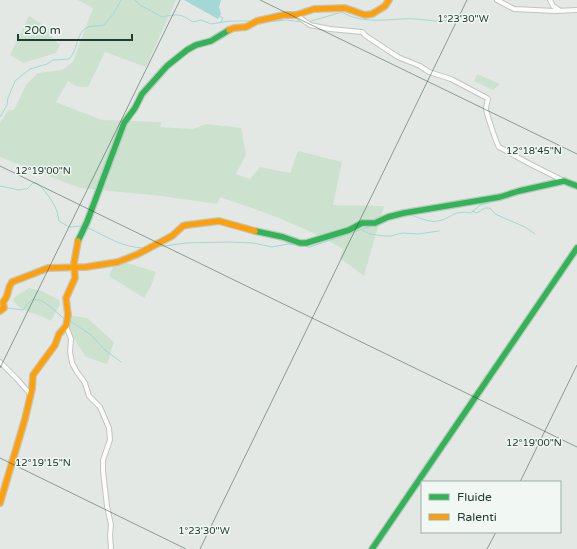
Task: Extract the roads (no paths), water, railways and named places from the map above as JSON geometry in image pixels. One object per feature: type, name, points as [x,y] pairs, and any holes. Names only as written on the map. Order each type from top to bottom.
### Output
[{"type":"street","points":[[0,503],[25,419],[31,395],[33,376],[55,344],[59,334],[66,326],[68,315],[66,298],[75,278],[75,252],[78,242],[124,123],[135,108],[142,94],[167,66],[187,50],[196,45],[211,41],[224,32],[234,28],[250,26],[257,21],[284,15],[296,15],[314,9],[345,8],[365,15],[372,14],[384,6],[388,0]]},
{"type":"street","points":[[497,0],[514,9],[561,11],[577,10]]},
{"type":"street","points":[[550,0],[556,9],[561,11]]},
{"type":"street","points":[[296,15],[310,25],[330,29],[362,32],[398,57],[420,66],[429,72],[451,79],[487,98],[486,112],[492,126],[496,143],[499,147],[530,164],[577,186]]},
{"type":"street","points":[[0,311],[4,308],[3,302],[6,298],[7,290],[12,282],[43,268],[86,267],[118,262],[138,254],[172,236],[183,226],[187,225],[219,221],[235,226],[283,236],[300,243],[306,243],[318,238],[349,230],[362,223],[375,223],[388,217],[404,213],[500,197],[519,191],[564,181]]},
{"type":"street","points":[[372,549],[577,248]]},
{"type":"street","points":[[66,326],[71,339],[70,352],[72,362],[77,372],[86,383],[89,396],[100,407],[109,428],[110,440],[103,460],[103,471],[107,506],[111,524],[111,549]]},
{"type":"street","points":[[0,362],[31,395]]},
{"type":"water","points":[[184,0],[221,0],[219,7],[221,14],[218,19]]},
{"type":"waterway","points":[[0,117],[7,105],[8,98],[15,81],[30,69],[47,64],[53,60],[69,59],[84,29],[90,26],[104,25],[114,13],[121,0]]},
{"type":"waterway","points":[[135,0],[140,5],[162,17],[178,15],[193,22],[201,20],[211,24],[229,21],[253,21]]},
{"type":"waterway","points":[[308,22],[342,12],[356,18],[371,20],[410,19],[441,21],[473,17]]},
{"type":"waterway","points":[[220,16],[223,18],[221,22]]},
{"type":"waterway","points":[[266,22],[286,20],[303,22]]},
{"type":"waterway","points":[[0,186],[19,190],[27,189],[33,183],[37,183],[53,202],[57,210],[59,221],[69,227],[83,226]]},
{"type":"waterway","points":[[410,215],[427,221],[438,221],[456,213],[471,213],[480,205],[489,203]]},
{"type":"waterway","points":[[472,211],[477,213],[485,208],[489,208],[495,214],[525,227],[535,234]]},
{"type":"waterway","points":[[378,224],[394,218]]},
{"type":"waterway","points":[[157,247],[186,243],[228,242],[253,243],[272,247],[288,244],[310,247],[375,225]]},
{"type":"waterway","points":[[88,228],[122,244],[144,248]]},
{"type":"waterway","points":[[362,230],[370,234],[385,236],[402,233],[418,234],[439,231]]},
{"type":"waterway","points":[[7,308],[23,310],[31,301],[39,300],[44,302],[65,319]]},
{"type":"waterway","points":[[70,321],[91,335],[105,350],[121,362]]}]
